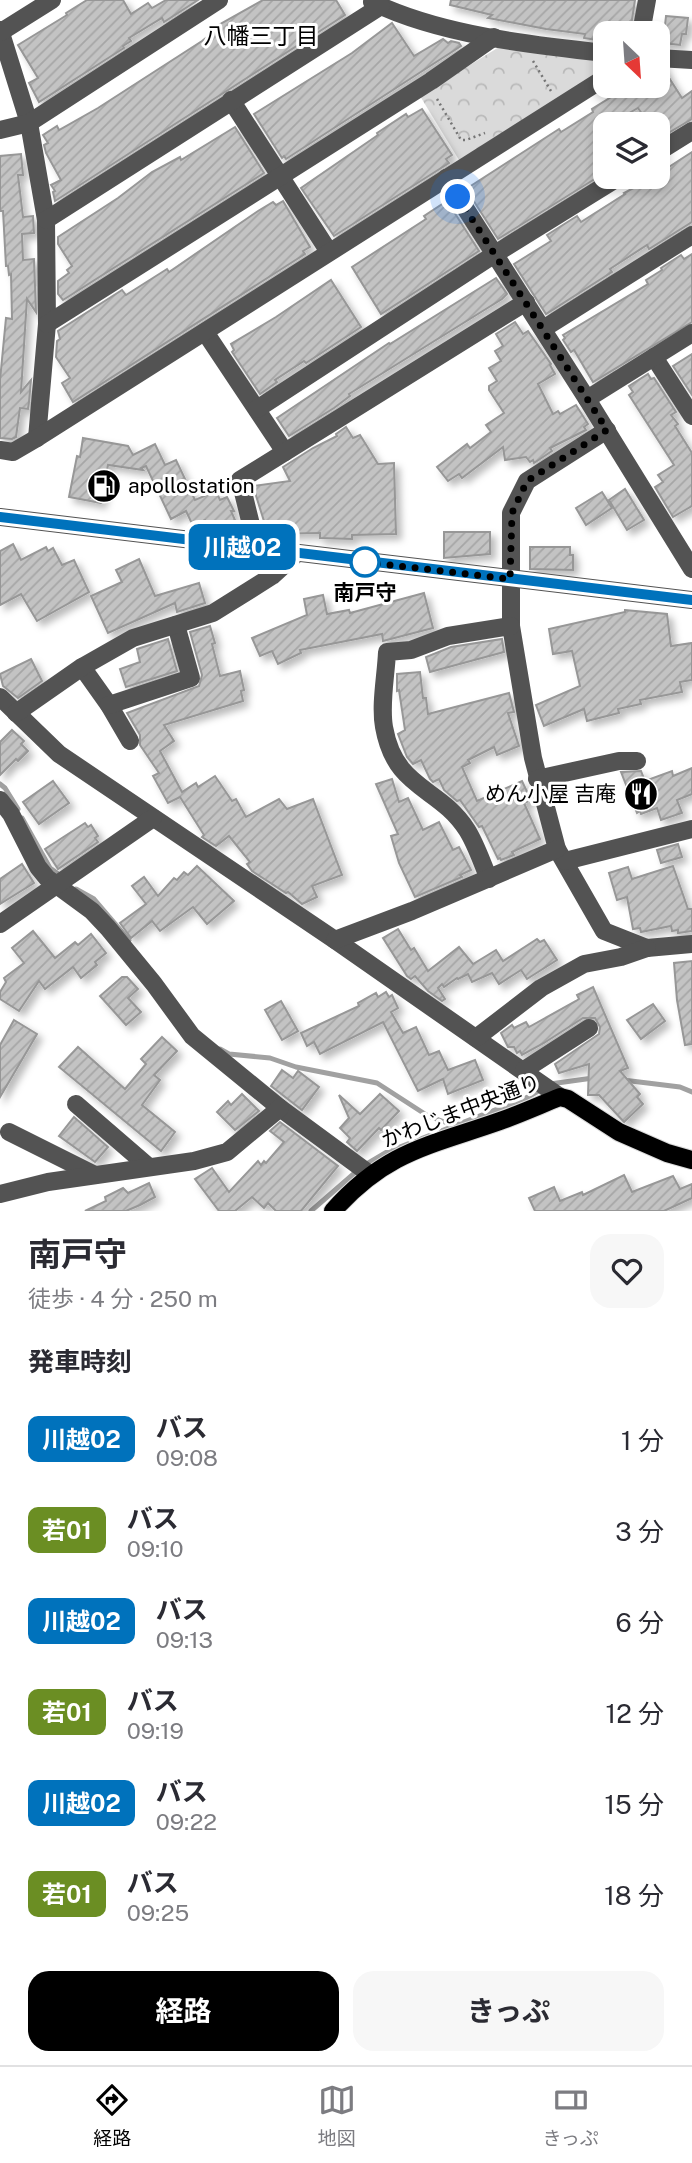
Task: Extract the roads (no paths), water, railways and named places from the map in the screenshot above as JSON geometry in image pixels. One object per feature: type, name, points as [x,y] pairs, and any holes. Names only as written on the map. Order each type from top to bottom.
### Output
[{"type":"main road","name":"かわじま中央通り","points":[[332,1211],[351,1190],[383,1166],[408,1152],[500,1121],[560,1097],[568,1099],[628,1137],[692,1160]]},
{"type":"street","points":[[37,438],[47,324],[46,220],[29,123],[0,31],[52,0]]},
{"type":"street","points":[[0,130],[29,123],[219,0]]},
{"type":"street","points":[[643,21],[646,0]]},
{"type":"street","points":[[46,220],[375,3],[448,27],[546,46],[593,51]]},
{"type":"street","points":[[47,324],[431,81],[494,37]]},
{"type":"street","points":[[670,59],[692,60]]},
{"type":"street","points":[[0,450],[13,452],[37,438],[593,85]]},
{"type":"street","points":[[231,100],[330,252]]},
{"type":"street","points":[[670,145],[692,131]]},
{"type":"street","points":[[446,178],[607,430],[687,546],[692,569]]},
{"type":"street","points":[[257,409],[600,189]]},
{"type":"street","points":[[543,329],[692,235]]},
{"type":"street","points":[[257,549],[240,480],[526,302]]},
{"type":"street","points":[[205,332],[285,452]]},
{"type":"street","points":[[587,399],[692,334]]},
{"type":"street","points":[[654,357],[692,416]]},
{"type":"street","points":[[607,430],[527,481],[512,513],[511,626],[537,779],[561,855],[604,931],[648,948]]},
{"type":"street","points":[[0,517],[692,600]]},
{"type":"street","points":[[296,554],[272,576],[213,613],[133,638],[7,709],[60,754],[335,940],[560,1097]]},
{"type":"street","points":[[109,705],[191,678],[176,625]]},
{"type":"street","points":[[489,879],[467,830],[451,811],[403,774],[394,758],[384,727],[387,652],[411,650],[448,636],[511,626]]},
{"type":"street","points":[[82,667],[131,741]]},
{"type":"street","points":[[537,779],[619,761],[637,761]]},
{"type":"street","points":[[0,800],[11,814],[38,867],[56,886],[92,911],[108,928],[192,1036],[280,1108],[371,1175]]},
{"type":"street","points":[[0,924],[153,818]]},
{"type":"street","points":[[335,940],[489,879],[561,855],[692,829]]},
{"type":"street","points":[[590,963],[604,931]]},
{"type":"street","points":[[476,1038],[541,988],[584,964],[621,957],[648,948],[692,944]]},
{"type":"street","points":[[524,1070],[589,1028]]},
{"type":"street","points":[[76,1104],[149,1167]]},
{"type":"street","points":[[0,1194],[48,1182],[194,1161],[227,1152],[280,1108]]},
{"type":"street","points":[[9,1132],[95,1175]]},
{"type":"waterway","points":[[0,784],[18,809]]},
{"type":"waterway","points":[[22,818],[50,868],[61,876]]},
{"type":"waterway","points":[[76,889],[94,899],[129,940]]},
{"type":"waterway","points":[[220,1049],[229,1054],[270,1058],[296,1067],[377,1083],[428,1116],[453,1125]]},
{"type":"waterway","points":[[550,1084],[593,1078]]},
{"type":"waterway","points":[[623,1080],[680,1087],[692,1092]]},
{"type":"waterway","points":[[365,1165],[387,1152],[526,1098],[542,1089]]},
{"type":"waterway","points":[[311,1211],[357,1171]]},
{"type":"place","name":"apollostation","points":[[104,486]]},
{"type":"place","name":"南戸守","points":[[365,562]]},
{"type":"place","name":"めん小屋 吉庵","points":[[641,794]]},
{"type":"district","name":"八幡三丁目","points":[[261,36]]}]
